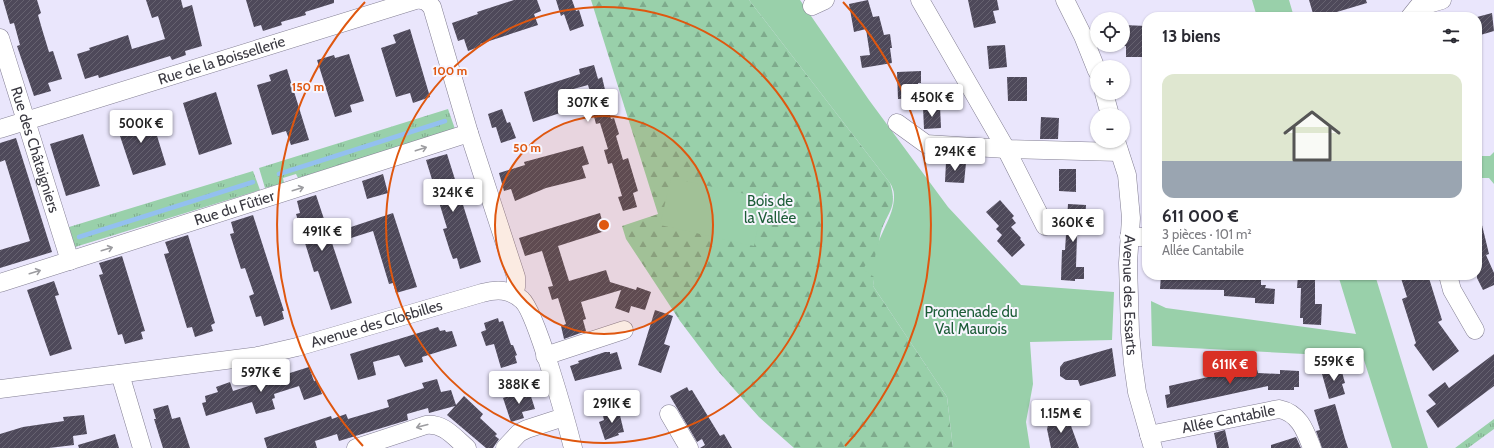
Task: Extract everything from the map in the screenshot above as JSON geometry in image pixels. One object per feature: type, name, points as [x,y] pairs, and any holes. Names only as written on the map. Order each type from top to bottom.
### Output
[{"type":"street","name":"Rue de la Boissellerie","points":[[0,130],[26,120],[416,0]]},
{"type":"street","points":[[421,0],[426,1],[432,7],[469,133],[516,277],[516,287],[513,293],[527,305],[545,356],[573,448]]},
{"type":"street","points":[[920,0],[1006,149],[1045,226]]},
{"type":"street","points":[[1065,0],[1083,36],[1093,60]]},
{"type":"street","points":[[1414,12],[1418,7],[1442,0]]},
{"type":"street","name":"Rue des Châtaigniers","points":[[0,38],[70,261]]},
{"type":"street","points":[[897,123],[926,144],[1006,149],[1090,147]]},
{"type":"street","name":"Rue du Fûtier","points":[[0,283],[469,133]]},
{"type":"street","name":"Avenue des Essarts","points":[[1119,148],[1127,175],[1131,218],[1128,263],[1130,332],[1137,392],[1151,442]]},
{"type":"street","points":[[1129,237],[1142,237]]},
{"type":"street","points":[[1449,280],[1452,290],[1475,330]]},
{"type":"street","name":"Avenue des Closbilles","points":[[0,389],[208,364],[275,353],[482,293],[502,290],[513,293]]},
{"type":"street","points":[[545,356],[624,330]]},
{"type":"street","points":[[120,374],[142,448]]},
{"type":"street","name":"Allée Cantabile","points":[[1151,442],[1279,409],[1293,414],[1299,420],[1312,448]]},
{"type":"street","points":[[669,414],[689,448]]},
{"type":"street","points":[[505,448],[519,433],[564,417]]},
{"type":"street","points":[[356,448],[433,424],[439,425],[467,448]]},
{"type":"green space","name":"Bois de la Vallée","points":[[591,0],[749,0],[890,183],[893,199],[892,206],[880,236],[873,286],[947,397],[953,448],[794,448],[759,417],[717,370],[680,321],[626,239],[622,226],[658,214]]},
{"type":"green space","name":"Promenade du Val Maurois","points":[[749,0],[800,0],[869,100],[948,207],[1021,285],[1114,292],[1112,340],[1030,342],[1033,384],[1026,422],[1030,448],[953,448],[947,397],[873,286],[874,277],[863,269],[871,257],[875,259],[879,242],[892,211],[894,193],[892,187]]},
{"type":"green space","points":[[1252,0],[1289,0],[1293,12],[1256,12]]},
{"type":"green space","points":[[448,109],[455,129],[298,178],[296,174],[283,178],[284,183],[265,188],[259,168]]},
{"type":"green space","points":[[1494,152],[1494,184],[1489,178],[1482,178],[1482,156],[1490,156]]},
{"type":"green space","points":[[253,171],[260,190],[75,247],[69,227]]},
{"type":"green space","points":[[671,178],[764,198],[754,246],[660,225]]},
{"type":"green space","points":[[1340,280],[1377,280],[1428,448],[1392,448],[1363,357],[1152,346],[1151,301],[1166,308],[1356,334]]},
{"type":"green space","points":[[1494,419],[1494,429],[1468,448],[1455,448]]},
{"type":"building","points":[[3,0],[37,0],[41,13],[38,15],[49,52],[53,51],[62,79],[48,83],[51,91],[34,96],[17,46],[20,45],[14,23],[10,24]]},
{"type":"building","points":[[146,0],[181,0],[183,8],[192,5],[202,46],[185,51],[186,55],[172,60],[170,56],[99,78],[98,75],[85,79],[77,54],[90,50],[89,48],[128,35],[132,49],[165,39],[158,16],[152,18]]},
{"type":"building","points":[[246,0],[334,0],[334,3],[305,12],[306,15],[281,22],[282,25],[263,31],[261,25],[254,27]]},
{"type":"building","points":[[514,0],[537,0],[541,11],[534,14],[538,25],[480,44],[481,46],[468,51],[464,39],[458,41],[452,23],[478,14],[477,12]]},
{"type":"building","points":[[556,0],[572,0],[576,11],[579,10],[584,26],[570,31],[564,14],[561,16]]},
{"type":"building","points":[[868,0],[873,17],[879,16],[884,35],[890,34],[892,63],[862,68],[860,56],[870,55],[866,29],[854,32],[849,4]]},
{"type":"building","points":[[968,0],[997,0],[999,10],[993,11],[996,23],[974,28]]},
{"type":"building","points":[[1309,0],[1366,0],[1367,3],[1337,12],[1313,12]]},
{"type":"building","points":[[1492,13],[1494,31],[1482,35],[1482,16]]},
{"type":"building","points":[[1130,25],[1142,26],[1142,57],[1126,57],[1126,52],[1130,52]]},
{"type":"building","points":[[410,29],[430,97],[413,103],[410,93],[396,97],[381,48],[396,43],[393,35]]},
{"type":"building","points":[[1005,45],[1007,67],[989,69],[987,46]]},
{"type":"building","points":[[349,54],[364,101],[350,105],[352,112],[335,117],[317,60],[334,55],[335,58]]},
{"type":"building","points":[[594,65],[598,79],[602,77],[606,94],[604,95],[611,119],[614,118],[619,134],[616,136],[623,160],[628,158],[638,191],[633,193],[637,207],[623,211],[618,197],[622,196],[612,163],[608,164],[604,150],[608,149],[600,123],[596,124],[592,109],[595,108],[588,85],[566,91],[568,98],[562,100],[566,111],[533,122],[524,92],[580,74],[579,69]]},
{"type":"building","points":[[287,69],[309,140],[291,145],[286,131],[272,135],[257,85],[271,81],[269,75]]},
{"type":"building","points":[[921,71],[921,83],[918,83],[918,98],[898,99],[897,72]]},
{"type":"building","points":[[1007,77],[1027,77],[1027,101],[1008,101]]},
{"type":"building","points":[[216,92],[232,144],[199,155],[183,103]]},
{"type":"building","points":[[940,106],[941,128],[924,129],[923,107]]},
{"type":"building","points":[[502,109],[507,123],[510,122],[516,138],[501,143],[496,127],[492,128],[488,114]]},
{"type":"building","points":[[150,113],[166,165],[133,175],[116,124]]},
{"type":"building","points":[[1041,117],[1059,118],[1058,139],[1040,139]]},
{"type":"building","points":[[83,134],[100,186],[66,196],[50,144]]},
{"type":"building","points":[[16,138],[52,252],[0,268],[0,250],[30,241],[5,160],[0,162],[0,143]]},
{"type":"building","points":[[583,146],[589,164],[582,166],[586,178],[546,188],[515,201],[511,189],[504,191],[499,173],[525,165],[524,162]]},
{"type":"building","points":[[447,154],[481,262],[460,269],[457,258],[453,259],[443,229],[447,228],[426,160]]},
{"type":"building","points":[[946,162],[966,163],[964,183],[945,182]]},
{"type":"building","points":[[1059,169],[1076,169],[1076,192],[1059,191]]},
{"type":"building","points":[[383,174],[388,193],[367,199],[362,181]]},
{"type":"building","points":[[316,195],[352,303],[331,310],[318,271],[314,272],[296,214],[300,213],[297,201]]},
{"type":"building","points":[[1000,200],[1014,216],[1012,218],[1016,223],[1011,227],[1025,245],[1012,257],[997,241],[1002,235],[996,229],[999,226],[986,212]]},
{"type":"building","points":[[1068,204],[1086,205],[1084,235],[1077,235],[1076,267],[1084,267],[1084,279],[1075,279],[1075,281],[1061,280],[1062,250],[1065,250]]},
{"type":"building","points":[[393,213],[417,287],[396,293],[393,283],[389,284],[373,231],[351,238],[348,228]]},
{"type":"building","points":[[600,213],[605,231],[558,246],[569,281],[606,270],[610,282],[636,290],[637,287],[651,292],[645,310],[631,306],[629,313],[615,308],[621,290],[581,302],[586,319],[583,320],[586,331],[564,339],[561,326],[566,324],[558,298],[552,300],[548,287],[553,286],[542,251],[525,256],[519,238]]},
{"type":"building","points":[[253,215],[284,311],[282,311],[284,319],[264,326],[261,316],[256,317],[249,296],[254,294],[245,268],[241,269],[230,234],[234,233],[231,222]]},
{"type":"building","points":[[1482,225],[1489,254],[1486,255],[1494,273],[1494,285],[1483,290],[1478,280],[1482,280]]},
{"type":"building","points":[[188,235],[215,323],[211,325],[213,331],[195,337],[192,327],[187,328],[164,254],[169,253],[165,242]]},
{"type":"building","points":[[122,256],[145,331],[141,332],[143,339],[125,344],[122,334],[118,335],[99,275],[103,274],[99,263]]},
{"type":"building","points":[[1161,280],[1261,280],[1261,285],[1266,285],[1265,288],[1275,289],[1274,304],[1255,303],[1255,298],[1224,296],[1224,290],[1160,289]]},
{"type":"building","points":[[1298,280],[1315,280],[1315,304],[1322,304],[1321,325],[1303,324],[1303,318],[1300,318],[1301,288],[1297,288]]},
{"type":"building","points":[[1402,280],[1430,280],[1442,320],[1438,322],[1459,351],[1433,371],[1414,345],[1416,343],[1402,299],[1407,297]]},
{"type":"building","points":[[54,281],[59,295],[55,296],[72,349],[50,356],[27,290]]},
{"type":"building","points":[[655,310],[673,316],[664,344],[670,346],[661,373],[638,365]]},
{"type":"building","points":[[498,318],[499,322],[503,321],[511,345],[513,345],[517,355],[515,356],[517,363],[501,368],[494,344],[486,346],[481,332],[486,330],[484,323]]},
{"type":"building","points":[[438,327],[440,331],[452,331],[457,346],[422,357],[423,362],[405,367],[399,355],[373,362],[376,375],[358,380],[350,354]]},
{"type":"building","points":[[1112,348],[1116,376],[1080,386],[1078,380],[1066,380],[1060,376],[1060,367],[1064,362]]},
{"type":"building","points":[[605,352],[610,352],[610,354],[617,352],[622,369],[575,381],[570,366],[579,363],[578,361]]},
{"type":"building","points":[[1494,354],[1494,386],[1438,428],[1426,411],[1436,404],[1428,395],[1445,382],[1449,388]]},
{"type":"building","points":[[1340,365],[1345,383],[1342,384],[1345,394],[1329,399],[1322,374],[1325,373],[1324,369]]},
{"type":"building","points":[[1256,366],[1258,373],[1280,374],[1280,370],[1299,371],[1299,387],[1294,387],[1294,390],[1268,390],[1268,386],[1167,408],[1165,395],[1170,394],[1169,386]]},
{"type":"building","points":[[309,367],[314,381],[317,380],[322,394],[304,400],[299,386],[274,394],[275,398],[272,399],[275,409],[256,414],[252,402],[206,416],[202,403],[206,402],[205,396],[218,392],[216,387],[230,382],[233,391]]},
{"type":"building","points":[[437,379],[441,392],[451,390],[456,405],[464,396],[483,414],[480,418],[497,434],[495,436],[499,439],[493,448],[486,448],[447,415],[455,406],[429,413],[428,408],[407,414],[408,420],[339,441],[337,434],[315,441],[317,448],[267,448],[264,438],[331,416],[332,419],[346,414],[348,419],[389,407],[387,400],[424,388],[422,383]]},
{"type":"building","points":[[687,387],[689,391],[692,390],[720,436],[724,434],[732,448],[700,448],[705,445],[702,439],[697,442],[670,396]]},
{"type":"building","points":[[529,390],[535,409],[522,412],[524,418],[511,422],[503,398]]},
{"type":"building","points":[[1335,404],[1348,448],[1322,448],[1316,431],[1320,430],[1314,410]]},
{"type":"building","points":[[168,405],[172,419],[180,417],[190,448],[163,448],[154,419],[156,419],[153,409]]},
{"type":"building","points":[[618,407],[624,432],[618,433],[619,435],[605,440],[599,422],[604,420],[602,412]]},
{"type":"building","points":[[84,415],[87,434],[73,436],[74,445],[49,448],[0,448],[0,434],[23,427],[64,421],[63,417]]},
{"type":"building","points":[[1056,417],[1065,418],[1070,423],[1079,448],[1051,448],[1047,429],[1049,422]]},
{"type":"building","points":[[1225,430],[1229,448],[1217,448],[1214,433]]},
{"type":"building","points":[[115,434],[119,448],[79,448],[78,445]]},
{"type":"building","points":[[1296,437],[1301,448],[1271,448],[1271,445]]},
{"type":"waterway","points":[[279,174],[445,121]]},
{"type":"waterway","points":[[79,237],[253,182]]}]
